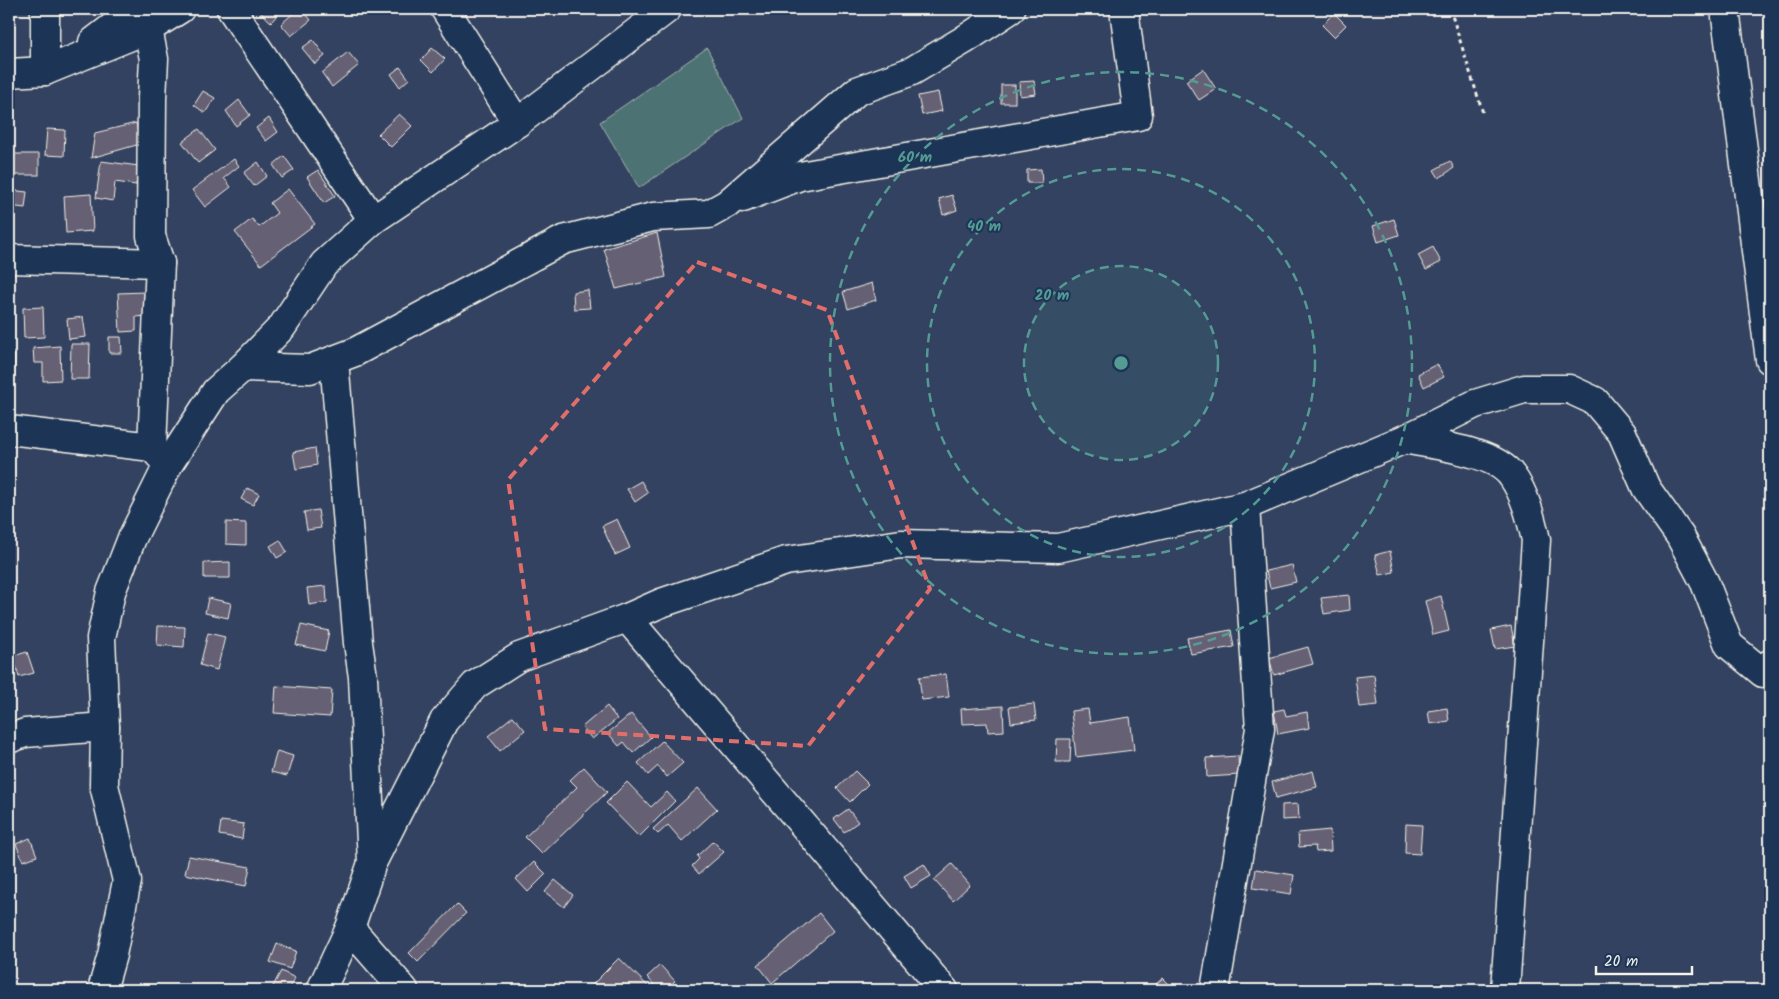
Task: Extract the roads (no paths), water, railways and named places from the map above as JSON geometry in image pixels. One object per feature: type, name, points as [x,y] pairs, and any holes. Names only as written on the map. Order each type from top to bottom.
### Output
[{"type":"street","points":[[44,9],[56,66]]},
{"type":"street","points":[[9,73],[56,66],[142,19],[180,9]]},
{"type":"street","points":[[231,9],[373,220]]},
{"type":"street","points":[[445,9],[517,123]]},
{"type":"street","points":[[727,204],[857,91],[912,71],[1011,9]]},
{"type":"street","points":[[243,367],[310,369],[355,352],[563,240],[653,217],[709,214],[727,204],[800,176],[1138,116],[1124,9]]},
{"type":"street","points":[[1725,9],[1770,360]]},
{"type":"street","points":[[160,456],[216,391],[282,328],[324,264],[373,220],[517,123],[661,11]]},
{"type":"street","points":[[102,990],[112,955],[127,881],[104,785],[101,638],[111,592],[160,456],[160,263],[152,236],[152,98],[154,60],[142,19]]},
{"type":"street","points":[[9,259],[160,263]]},
{"type":"street","points":[[334,360],[358,643],[363,678],[372,863]]},
{"type":"street","points":[[321,990],[350,928],[372,863],[444,721],[475,685],[519,658],[627,618],[660,603],[786,561],[901,544],[1058,548],[1245,506],[1405,439],[1474,404],[1524,389],[1569,389],[1595,401],[1622,433],[1646,488],[1680,536],[1705,583],[1729,645],[1768,674]]},
{"type":"street","points":[[9,430],[160,456]]},
{"type":"street","points":[[1405,439],[1471,452],[1492,461],[1511,474],[1530,515],[1536,540],[1505,990]]},
{"type":"street","points":[[1215,990],[1260,729],[1245,506]]},
{"type":"street","points":[[627,618],[944,990]]},
{"type":"street","points":[[9,739],[26,733],[104,727]]},
{"type":"street","points":[[350,928],[404,990]]}]
